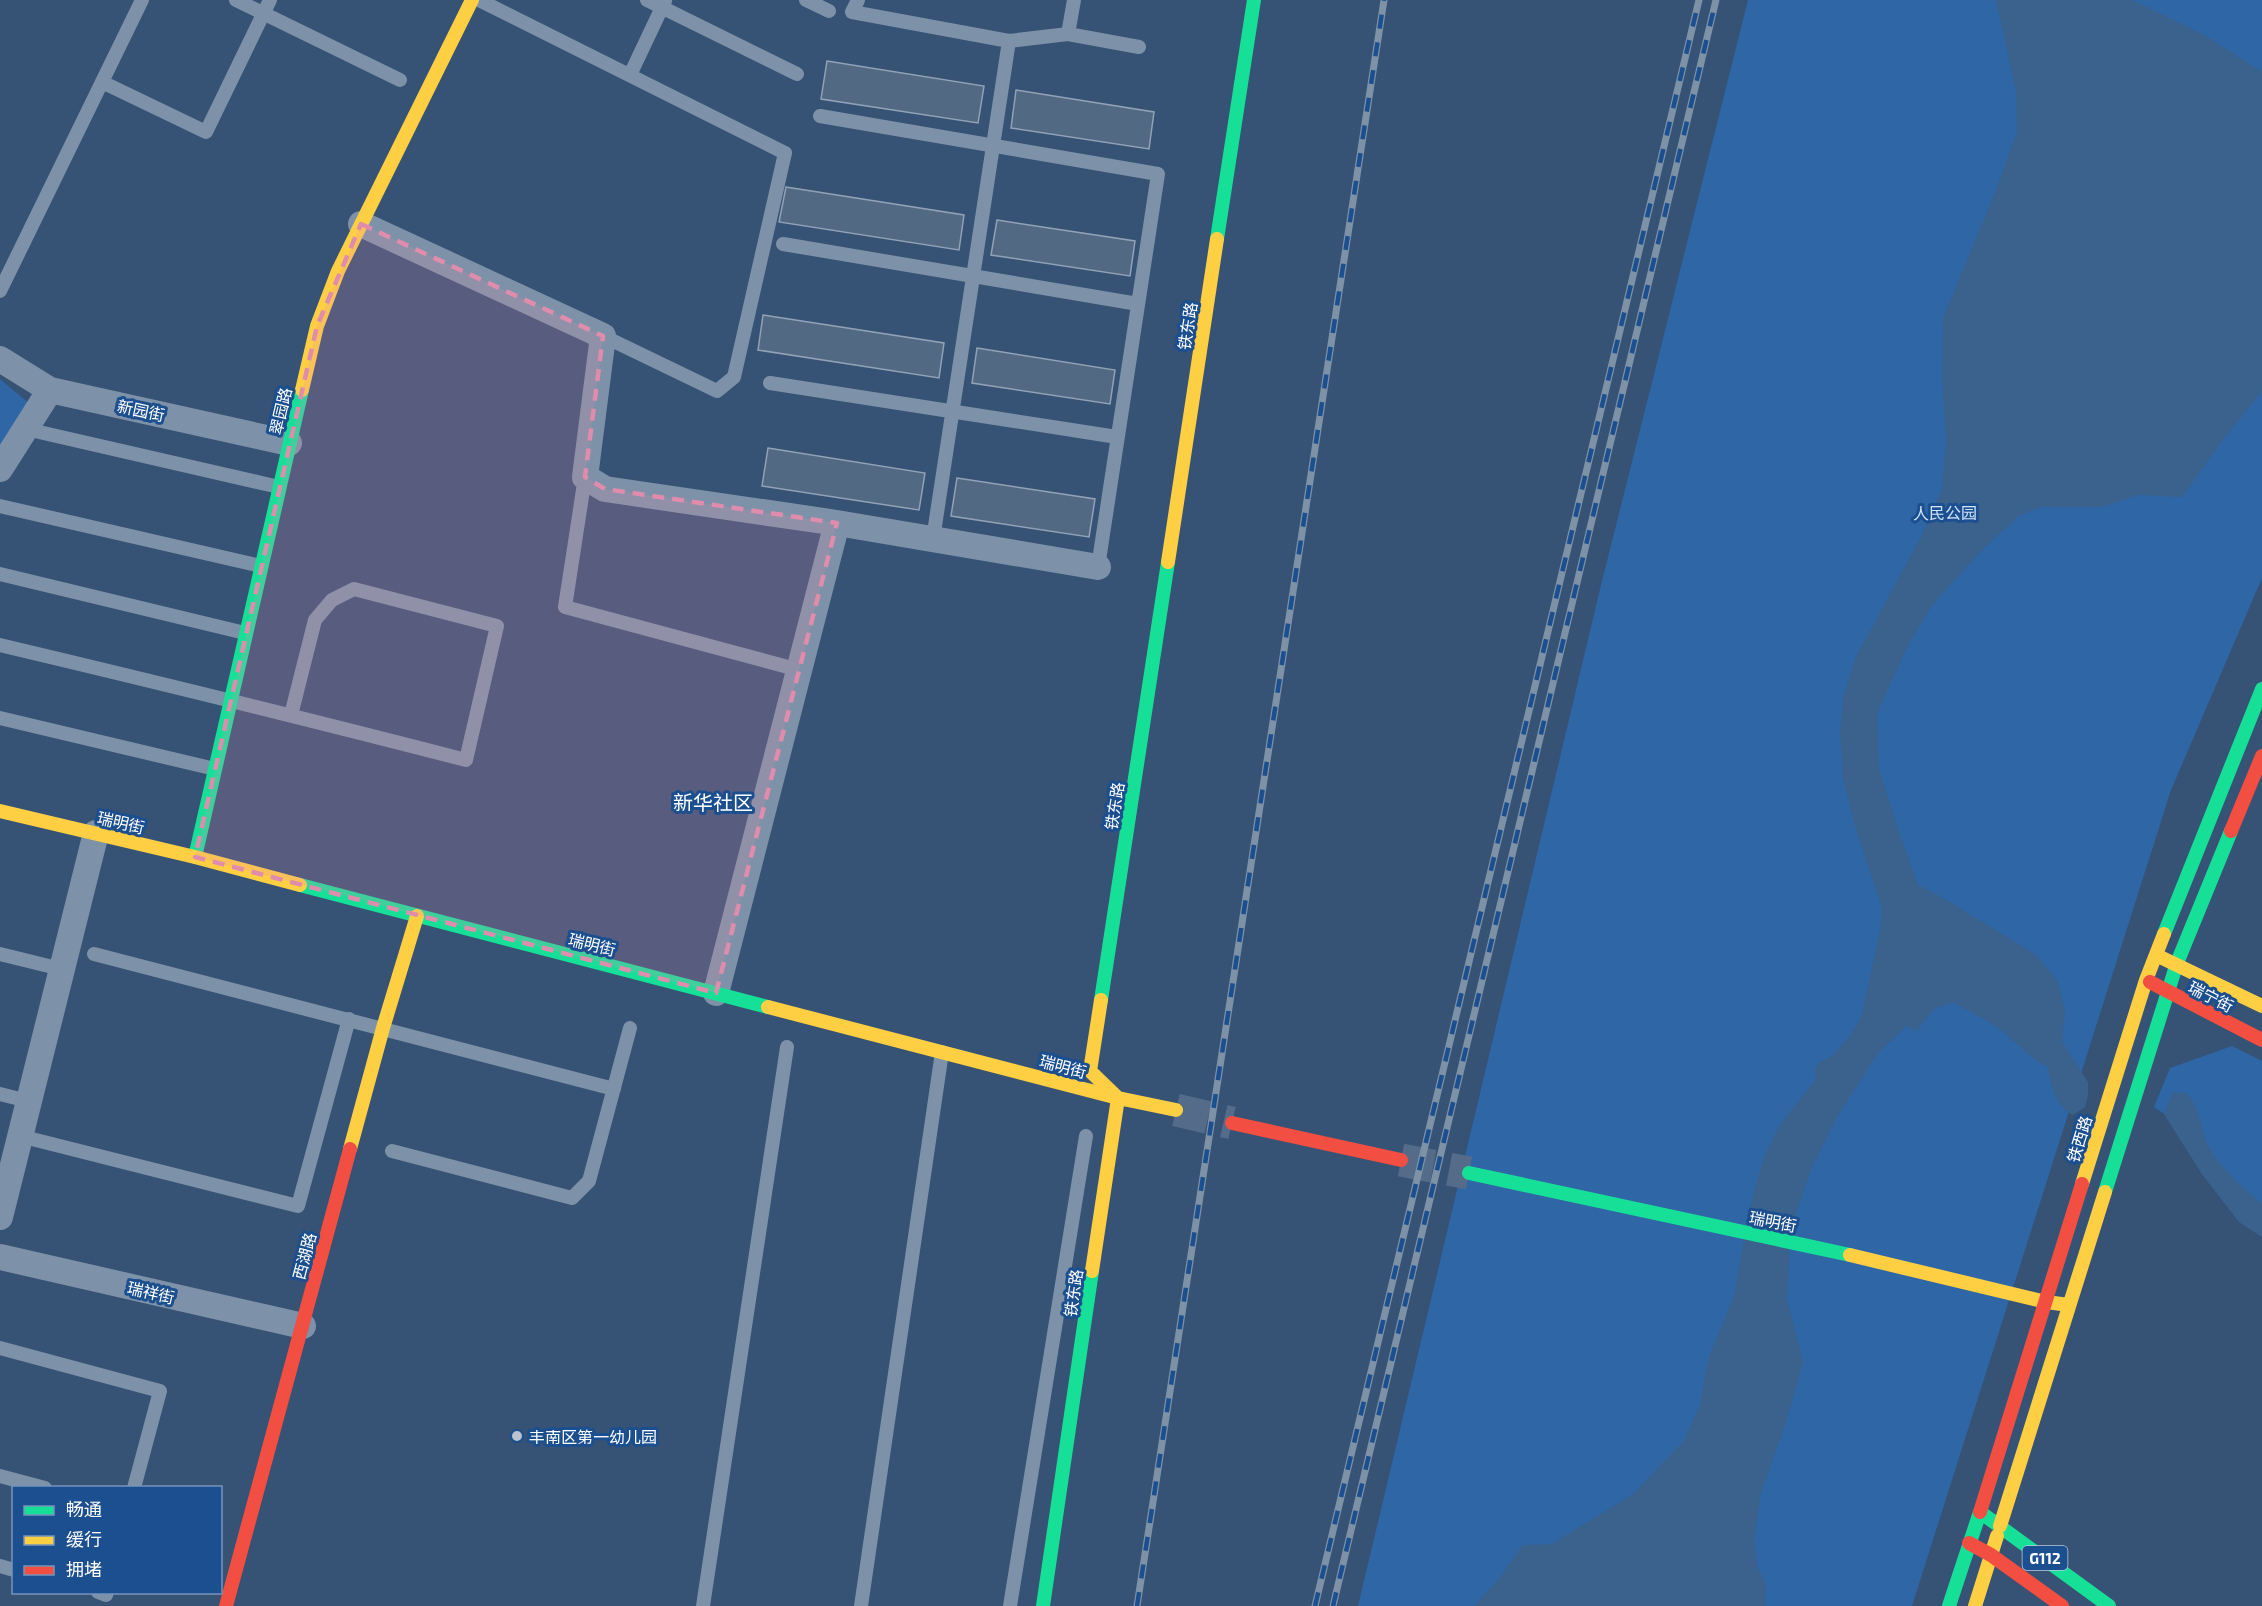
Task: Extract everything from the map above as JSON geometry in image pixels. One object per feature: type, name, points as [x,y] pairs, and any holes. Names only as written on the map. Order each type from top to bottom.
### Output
[{"type":"main road","name":"翠园路","points":[[195,856],[317,326],[338,271],[472,0]]},
{"type":"main road","name":"铁东路","points":[[1043,1606],[1118,1098],[1090,1071],[1254,0]]},
{"type":"main road","name":"铁西路","points":[[1949,1606],[2146,980],[2262,689]]},
{"type":"main road","points":[[1975,1606],[2177,963],[2262,756]]},
{"type":"main road","name":"瑞明街","points":[[0,811],[195,856],[1118,1098],[1176,1110]]},
{"type":"main road","name":"西湖路","points":[[226,1606],[383,1028],[417,916]]},
{"type":"main road","name":"瑞宁街","points":[[2156,955],[2177,963],[2262,1006]]},
{"type":"main road","name":"瑞宁街","points":[[2146,980],[2262,1040]]},
{"type":"main road","points":[[1232,1123],[1401,1160]]},
{"type":"main road","name":"瑞明街","points":[[1469,1173],[1822,1248],[2070,1306]]},
{"type":"main road","name":"G112","points":[[1980,1512],[2109,1606]]},
{"type":"main road","points":[[1969,1543],[1991,1555]]},
{"type":"main road","name":"G112","points":[[1991,1555],[2062,1606]]},
{"type":"street","points":[[361,224],[603,336],[585,477],[605,489],[837,523],[1098,567]]},
{"type":"street","name":"新园街","points":[[0,359],[50,390],[289,442]]},
{"type":"street","points":[[0,469],[50,390]]},
{"type":"street","points":[[716,993],[837,523]]},
{"type":"street","points":[[0,1216],[96,833]]},
{"type":"street","name":"瑞祥街","points":[[0,1257],[303,1326]]},
{"type":"lane","points":[[0,291],[142,0]]},
{"type":"lane","points":[[236,0],[400,81]]},
{"type":"lane","points":[[102,82],[206,132],[270,0]]},
{"type":"lane","points":[[479,0],[785,153],[734,377],[717,392],[603,336]]},
{"type":"lane","points":[[647,0],[664,4],[797,75]]},
{"type":"lane","points":[[806,0],[829,11]]},
{"type":"lane","points":[[858,0],[852,12],[1009,41],[1068,34],[1140,47]]},
{"type":"lane","points":[[1068,34],[1074,0]]},
{"type":"lane","points":[[630,75],[664,4]]},
{"type":"lane","points":[[933,539],[1009,41]]},
{"type":"lane","points":[[820,116],[1158,174],[1098,567]]},
{"type":"lane","points":[[783,244],[1138,304]]},
{"type":"lane","points":[[770,383],[1117,437]]},
{"type":"lane","points":[[26,429],[279,487]]},
{"type":"lane","points":[[585,477],[565,607],[799,670]]},
{"type":"lane","points":[[0,506],[261,566]]},
{"type":"lane","points":[[0,574],[245,633]]},
{"type":"lane","points":[[0,645],[231,700],[466,760],[497,626],[354,589],[332,600],[315,620],[291,715]]},
{"type":"lane","points":[[0,718],[215,769]]},
{"type":"lane","points":[[0,954],[62,969]]},
{"type":"lane","points":[[94,954],[614,1089]]},
{"type":"lane","points":[[20,1137],[298,1206],[349,1019]]},
{"type":"lane","points":[[392,1151],[572,1198],[590,1181],[630,1028]]},
{"type":"lane","points":[[703,1606],[787,1047]]},
{"type":"lane","points":[[861,1606],[942,1052]]},
{"type":"lane","points":[[0,1094],[28,1101]]},
{"type":"lane","points":[[1010,1606],[1086,1136]]},
{"type":"lane","points":[[0,1348],[160,1391],[135,1486]]},
{"type":"lane","points":[[0,1476],[38,1486]]},
{"type":"highlighted area","points":[[361,224],[603,336],[585,477],[605,489],[837,523],[716,993],[195,857],[317,326]]},
{"type":"green space","name":"人民公园","points":[[1748,0],[2262,0],[2262,578],[2171,790],[1912,1606],[1358,1606],[1600,589]]},
{"type":"green space","points":[[0,379],[36,409],[0,475]]},
{"type":"green space","points":[[2232,1046],[2262,1061],[2262,1237],[2239,1222],[2202,1174],[2164,1114],[2154,1107],[2170,1068]]},
{"type":"shaded area","points":[[1996,0],[2132,0],[2204,35],[2262,72],[2262,391],[2182,497],[2138,495],[2102,507],[2041,507],[2019,516],[1983,549],[1933,604],[1909,643],[1877,713],[1879,768],[1918,885],[2036,955],[2058,981],[2065,1013],[2062,1042],[2088,1082],[2085,1107],[2073,1115],[2067,1111],[2055,1094],[2047,1066],[1998,1028],[1953,1002],[1934,1009],[1916,1031],[1906,1026],[1878,1053],[1837,1117],[1812,1167],[1790,1230],[1787,1299],[1803,1362],[1786,1422],[1761,1493],[1754,1539],[1757,1566],[1766,1584],[1765,1606],[1474,1606],[1499,1579],[1523,1545],[1552,1544],[1633,1494],[1683,1442],[1699,1408],[1709,1357],[1735,1293],[1748,1216],[1763,1159],[1780,1125],[1816,1079],[1815,1070],[1819,1063],[1833,1055],[1849,1037],[1862,1015],[1881,925],[1881,905],[1855,826],[1843,778],[1840,730],[1844,695],[1855,659],[1922,535],[1942,489],[1946,441],[1942,376],[1943,318],[2017,133],[2016,91]]},
{"type":"shaded area","points":[[2173,1092],[2186,1093],[2191,1099],[2214,1156],[2262,1204],[2262,1237],[2239,1222],[2202,1174],[2164,1114]]},
{"type":"building","points":[[827,61],[984,86],[978,123],[821,99]]},
{"type":"building","points":[[1016,90],[1154,112],[1149,149],[1011,128]]},
{"type":"building","points":[[786,187],[964,215],[959,250],[779,222]]},
{"type":"building","points":[[997,220],[1135,241],[1130,276],[991,255]]},
{"type":"building","points":[[763,315],[944,343],[939,378],[758,350]]},
{"type":"building","points":[[977,348],[1115,370],[1110,404],[972,383]]},
{"type":"building","points":[[768,448],[925,473],[919,510],[762,486]]},
{"type":"building","points":[[957,478],[1095,499],[1089,537],[951,516]]},
{"type":"tunnel","points":[[1176,1110],[1232,1123]]},
{"type":"tunnel","points":[[1401,1160],[1469,1173]]},
{"type":"railway","points":[[1137,1606],[1384,0]]},
{"type":"railway","points":[[1315,1606],[1699,0]]},
{"type":"railway","points":[[1333,1606],[1716,0]]},
{"type":"traffic: fast","points":[[1217,239],[1254,0]]},
{"type":"traffic: fast","points":[[195,857],[302,390]]},
{"type":"traffic: fast","points":[[1101,1000],[1168,562]]},
{"type":"traffic: fast","points":[[2164,934],[2262,689]]},
{"type":"traffic: fast","points":[[2105,1192],[2177,963],[2231,831]]},
{"type":"traffic: fast","points":[[300,885],[768,1007]]},
{"type":"traffic: fast","points":[[1469,1173],[1850,1255]]},
{"type":"traffic: fast","points":[[1043,1606],[1092,1271]]},
{"type":"traffic: fast","points":[[1949,1606],[1980,1512],[2109,1606]]},
{"type":"traffic: slow","points":[[302,390],[317,326],[338,271],[472,0]]},
{"type":"traffic: slow","points":[[1168,562],[1217,239]]},
{"type":"traffic: slow","points":[[0,811],[195,857],[300,885]]},
{"type":"traffic: slow","points":[[350,1149],[417,916]]},
{"type":"traffic: slow","points":[[2082,1184],[2146,980],[2164,934]]},
{"type":"traffic: slow","points":[[2158,956],[2262,1006]]},
{"type":"traffic: slow","points":[[1092,1271],[1118,1098],[1090,1071],[1101,1000]]},
{"type":"traffic: slow","points":[[768,1007],[1118,1098],[1176,1110]]},
{"type":"traffic: slow","points":[[2000,1526],[2105,1192]]},
{"type":"traffic: slow","points":[[1850,1255],[2046,1302],[2069,1305]]},
{"type":"traffic: slow","points":[[1975,1606],[1997,1536]]},
{"type":"traffic: jam","points":[[2231,831],[2262,756]]},
{"type":"traffic: jam","points":[[2150,982],[2262,1040]]},
{"type":"traffic: jam","points":[[1232,1123],[1401,1160]]},
{"type":"traffic: jam","points":[[226,1606],[350,1149]]},
{"type":"traffic: jam","points":[[1980,1512],[2082,1184]]},
{"type":"traffic: jam","points":[[1969,1543],[1991,1555],[2062,1606]]},
{"type":"place","name":"丰南区第一幼儿园","points":[[517,1436]]},
{"type":"district","name":"新华社区","points":[[713,802]]}]
